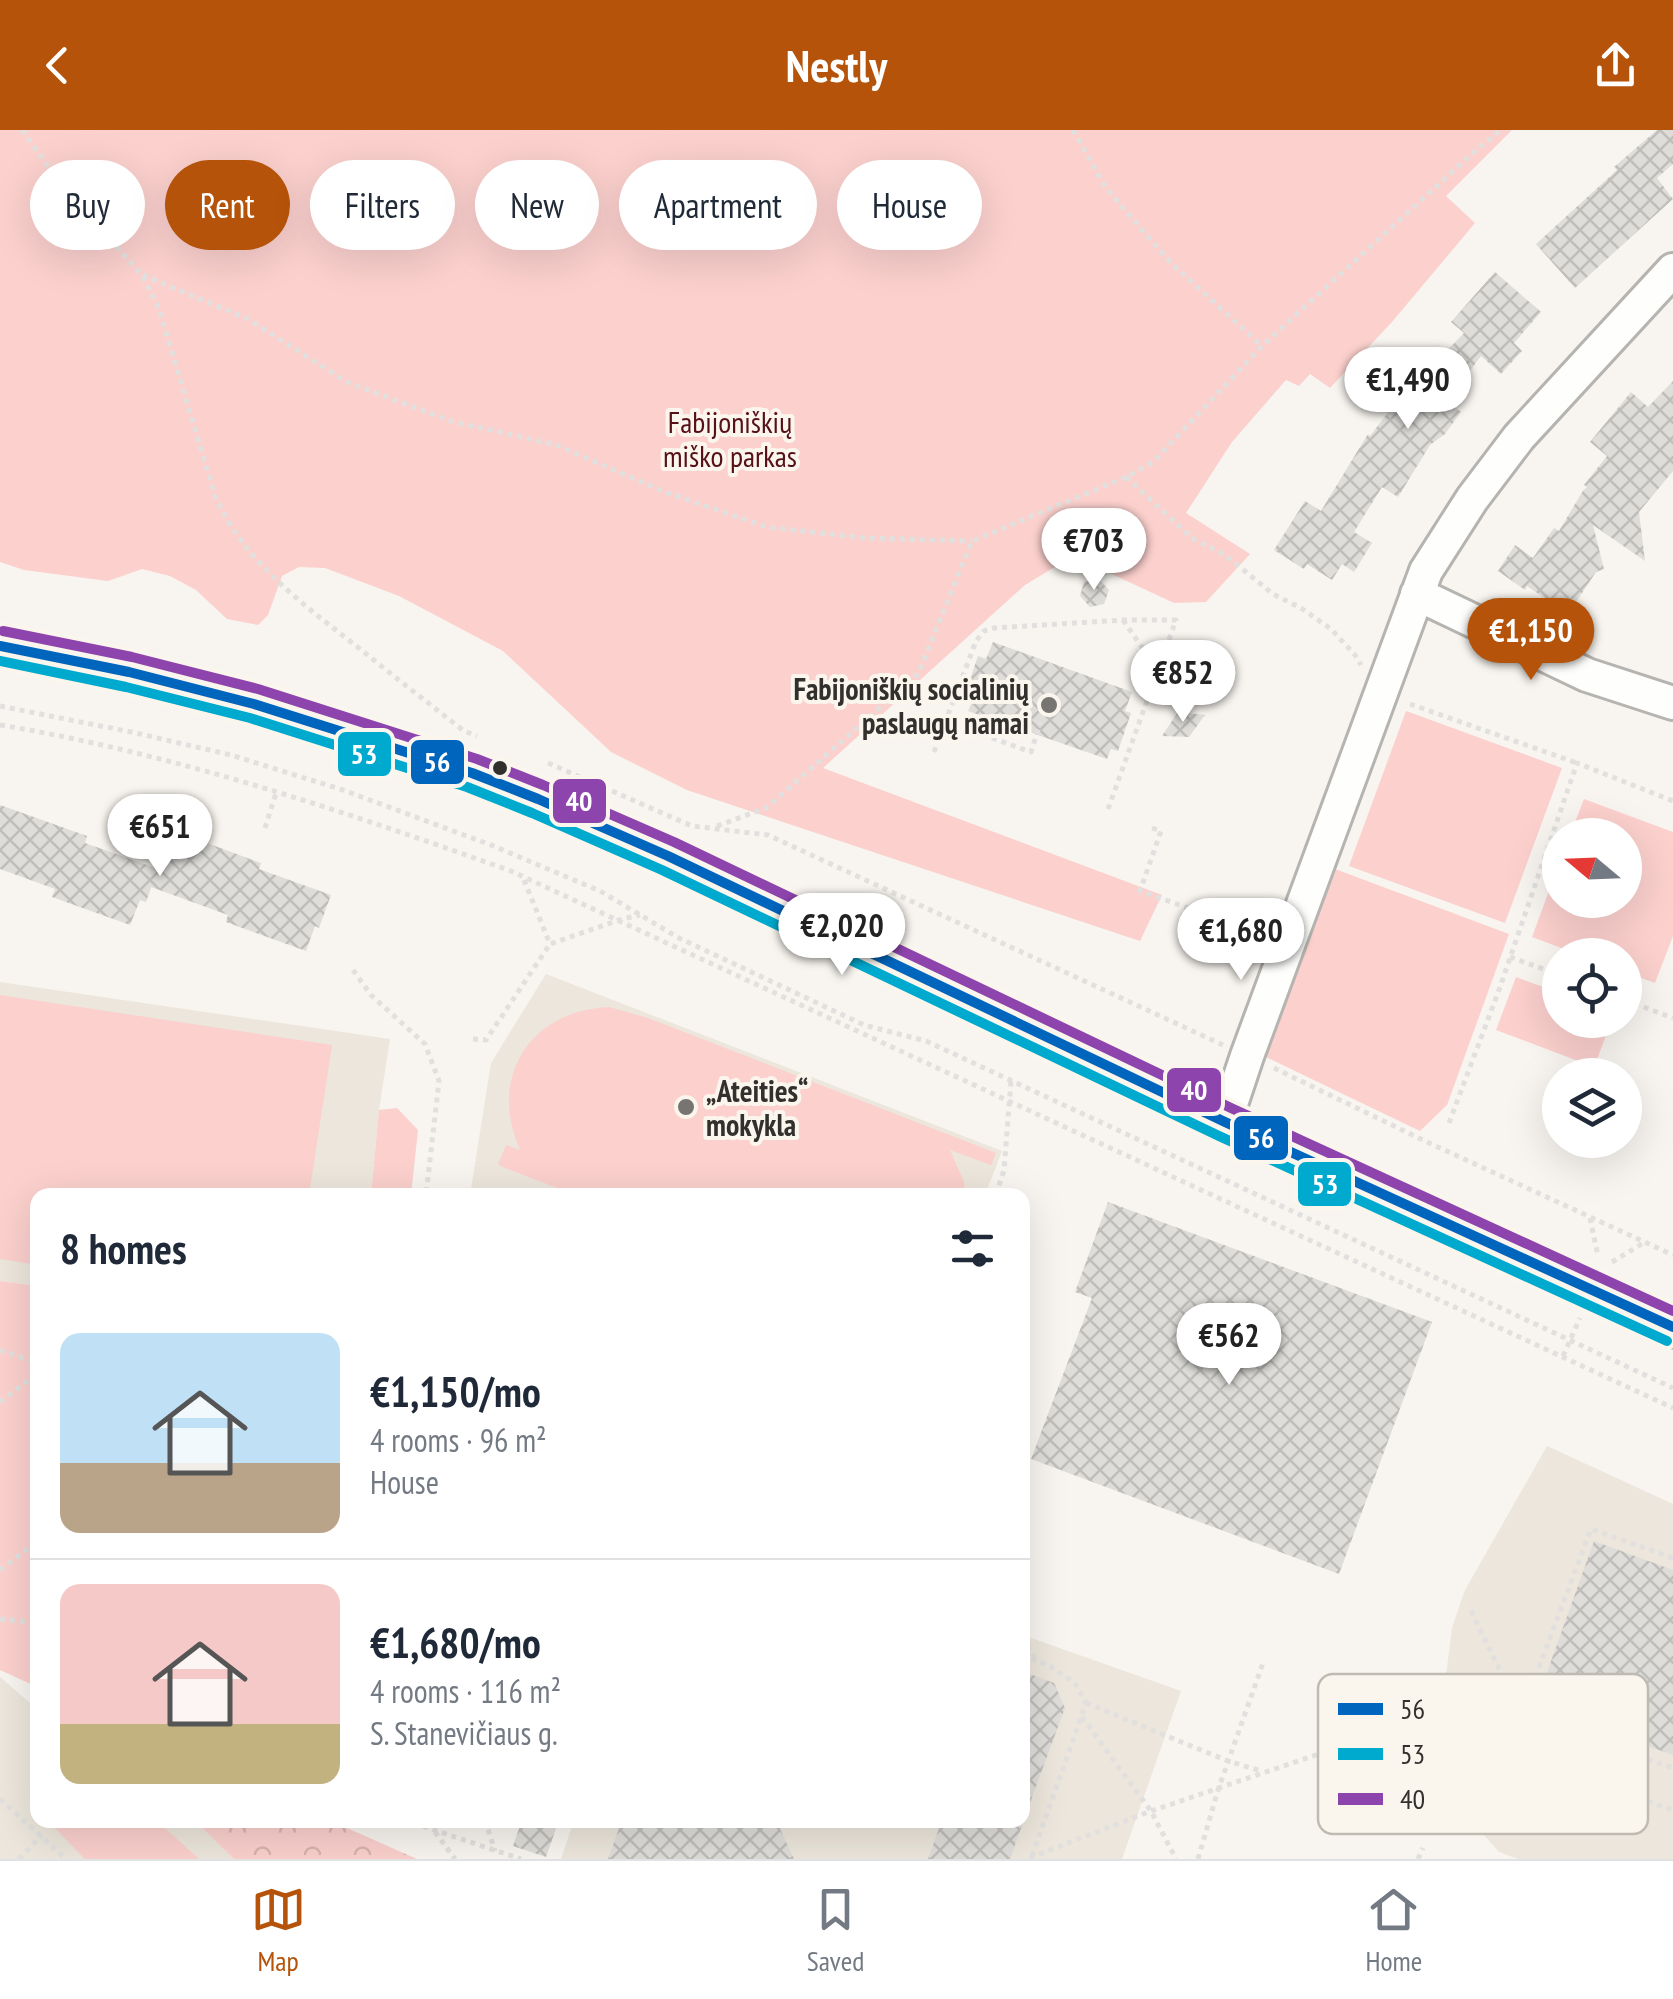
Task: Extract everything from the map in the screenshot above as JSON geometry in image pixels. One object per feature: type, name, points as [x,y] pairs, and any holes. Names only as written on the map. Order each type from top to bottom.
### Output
[{"type":"main road","points":[[0,646],[130,672],[254,704],[472,772],[668,856],[1224,1122],[1673,1328]]},
{"type":"street","points":[[1224,1122],[1426,571],[1472,499],[1519,437],[1673,270]]},
{"type":"street","points":[[1417,594],[1588,675],[1673,703]]},
{"type":"path","points":[[22,130],[67,192],[142,275],[159,309],[226,522],[284,589],[464,731],[479,737]]},
{"type":"path","points":[[1072,130],[1106,188],[1170,262],[1262,346]]},
{"type":"path","points":[[142,275],[248,318],[347,382],[450,421],[556,446],[665,492],[768,527],[865,538],[972,541],[1126,478],[1154,462],[1262,346],[1501,130]]},
{"type":"path","points":[[1126,478],[1192,538],[1225,555],[1273,594],[1331,629],[1355,655],[1380,693],[1673,801]]},
{"type":"path","points":[[713,827],[766,808],[918,674],[972,541]]},
{"type":"path","points":[[1124,620],[1158,670]]},
{"type":"path","points":[[934,752],[968,658],[984,631],[1176,620],[1107,812]]},
{"type":"path","points":[[0,706],[230,756],[343,790],[491,845],[600,891],[679,938],[864,1025],[926,1041],[1673,1388]]},
{"type":"path","points":[[945,722],[1031,752],[1041,721]]},
{"type":"path","points":[[0,725],[184,764],[278,790],[523,877],[1673,1408]]},
{"type":"path","points":[[542,761],[692,826],[768,836]]},
{"type":"path","points":[[1449,1123],[1577,763]]},
{"type":"path","points":[[264,828],[278,790]]},
{"type":"path","points":[[1152,828],[1162,832],[1140,891],[1266,936]]},
{"type":"path","points":[[523,877],[550,944]]},
{"type":"path","points":[[473,1039],[486,1040],[550,944],[641,915]]},
{"type":"path","points":[[1510,957],[1542,969]]},
{"type":"path","points":[[352,970],[370,995],[425,1044],[438,1081],[427,1188]]},
{"type":"path","points":[[1642,1006],[1673,1018]]},
{"type":"path","points":[[998,1188],[1004,1170],[1010,1081]]},
{"type":"path","points":[[1590,1217],[1601,1268],[1645,1242]]},
{"type":"path","points":[[0,1350],[30,1359]]},
{"type":"path","points":[[0,1402],[30,1379]]},
{"type":"path","points":[[1536,1674],[1591,1529],[1673,1558]]},
{"type":"path","points":[[0,1570],[30,1546]]},
{"type":"path","points":[[1471,1611],[1501,1674]]},
{"type":"path","points":[[0,1620],[30,1622]]},
{"type":"path","points":[[1030,1650],[1037,1661]]},
{"type":"path","points":[[1030,1659],[1075,1683],[1086,1703],[1264,1772]]},
{"type":"path","points":[[1198,1859],[1263,1663]]},
{"type":"path","points":[[1034,1858],[1086,1703]]},
{"type":"path","points":[[1082,1717],[1151,1812],[1176,1859]]},
{"type":"path","points":[[1034,1858],[1318,1754]]},
{"type":"path","points":[[1648,1759],[1673,1768]]},
{"type":"path","points":[[0,1799],[30,1825]]},
{"type":"path","points":[[1648,1801],[1673,1810]]},
{"type":"path","points":[[33,1828],[66,1859]]},
{"type":"path","points":[[428,1828],[521,1859]]},
{"type":"path","points":[[488,1828],[495,1851]]},
{"type":"path","points":[[434,1830],[455,1859]]},
{"type":"path","points":[[19,1859],[42,1836]]},
{"type":"path","points":[[1418,1859],[1423,1848]]},
{"type":"shaded area","name":"„Ateities“ mokykla","points":[[546,974],[1002,1151],[988,1188],[471,1188],[491,1063]]},
{"type":"shaded area","points":[[0,982],[390,1039],[372,1188],[30,1188],[30,1285],[0,1281]]},
{"type":"shaded area","points":[[1547,1446],[1673,1504],[1673,1859],[1518,1859],[1499,1852],[1483,1834],[1648,1834],[1648,1674],[1446,1674],[1452,1628],[1465,1590]]},
{"type":"shaded area","points":[[1030,1637],[1181,1691],[1122,1859],[561,1859],[571,1828],[1030,1828]]},
{"type":"shaded area","points":[[0,1677],[30,1703],[30,1828],[202,1828],[234,1859],[0,1859]]},
{"type":"green space","name":"Fabijoniškių miško parkas","points":[[0,130],[1512,130],[1446,196],[1475,223],[1392,322],[1330,388],[1310,374],[1299,386],[1286,380],[1232,442],[1186,513],[1250,554],[1206,602],[1174,603],[1073,556],[1025,585],[823,768],[1162,895],[1140,941],[687,790],[611,752],[503,651],[399,596],[325,568],[299,567],[282,576],[268,615],[258,625],[227,619],[196,590],[170,576],[142,569],[108,581],[24,570],[0,562]]},
{"type":"green space","points":[[1406,711],[1562,768],[1505,923],[1349,866]]},
{"type":"green space","points":[[1584,799],[1635,818],[1577,818]]},
{"type":"green space","points":[[1642,821],[1673,832],[1673,936],[1655,983],[1642,978],[1642,938],[1542,941],[1532,937],[1542,910],[1542,918],[1642,918]]},
{"type":"green space","points":[[1335,869],[1509,934],[1447,1105],[1420,1131],[1266,1057]]},
{"type":"green space","points":[[1516,977],[1542,986],[1542,1038],[1605,1038],[1597,1058],[1570,1058],[1496,1030]]},
{"type":"green space","points":[[0,995],[332,1045],[310,1188],[30,1188],[30,1264],[0,1259]]},
{"type":"green space","name":"„Ateities“ mokykla","points":[[609,1007],[648,1018],[996,1153],[991,1165],[950,1150],[964,1188],[557,1188],[498,1165],[506,1145],[520,1150],[511,1123],[509,1097],[522,1053],[537,1035],[581,1011]]},
{"type":"green space","points":[[397,1108],[418,1130],[412,1188],[372,1188],[379,1110]]},
{"type":"green space","points":[[0,1281],[30,1285],[30,1684],[0,1670]]},
{"type":"green space","points":[[55,1828],[165,1828],[199,1859],[85,1859]]},
{"type":"green space","points":[[202,1828],[347,1828],[417,1859],[234,1859]]},
{"type":"building","points":[[1657,130],[1673,130],[1673,164],[1657,178],[1673,199],[1575,288],[1536,244]]},
{"type":"building","points":[[1495,272],[1541,312],[1514,343],[1522,351],[1501,374],[1481,356],[1447,401],[1461,412],[1445,434],[1430,445],[1398,497],[1382,487],[1354,532],[1372,543],[1354,572],[1342,564],[1332,580],[1307,564],[1304,569],[1274,550],[1305,501],[1321,511],[1368,434],[1415,377],[1418,380],[1464,333],[1451,322]]},
{"type":"building","points":[[1673,381],[1673,471],[1639,512],[1645,561],[1593,525],[1604,569],[1596,572],[1568,614],[1498,571],[1515,545],[1533,558],[1554,528],[1559,531],[1587,487],[1584,485],[1607,456],[1590,442],[1631,392],[1648,407]]},
{"type":"building","points":[[1099,579],[1109,590],[1104,604],[1090,607],[1080,596],[1084,582]]},
{"type":"building","name":"Fabijoniškių socialinių paslaugų namai","points":[[993,642],[1132,692],[1125,711],[1131,713],[1118,751],[1111,749],[1107,759],[968,711],[973,700],[964,697],[978,656],[986,659]]},
{"type":"building","points":[[1178,712],[1205,715],[1189,737],[1162,736]]},
{"type":"building","points":[[0,805],[87,836],[85,843],[158,869],[172,830],[261,863],[259,869],[331,895],[306,951],[226,922],[228,915],[151,887],[146,902],[140,900],[130,925],[52,897],[55,889],[0,869]]},
{"type":"building","points":[[1108,1202],[1432,1322],[1339,1574],[1031,1459],[1092,1298],[1075,1292]]},
{"type":"building","points":[[1594,1541],[1673,1570],[1673,1755],[1648,1746],[1648,1674],[1546,1674]]},
{"type":"building","points":[[1030,1674],[1054,1683],[1065,1708],[1030,1802]]},
{"type":"building","points":[[519,1828],[556,1828],[546,1857],[513,1846]]},
{"type":"building","points":[[619,1828],[780,1828],[794,1859],[608,1859]]},
{"type":"building","points":[[939,1828],[1021,1828],[1010,1859],[928,1859]]},
{"type":"transit line","name":"40","points":[[3,631],[132,657],[258,689],[477,759],[543,785],[674,842],[1231,1108],[1673,1311]]},
{"type":"transit line","name":"56","points":[[0,646],[129,672],[254,704],[472,773],[538,799],[668,856],[1225,1122],[1673,1327]]},
{"type":"transit line","name":"53","points":[[0,661],[250,718],[467,787],[532,813],[662,870],[1219,1136],[1667,1341]]},
{"type":"place","name":"Fabijoniškių socialinių paslaugų namai","points":[[1049,705]]},
{"type":"place","name":"„Ateities“ mokykla","points":[[686,1107]]}]
